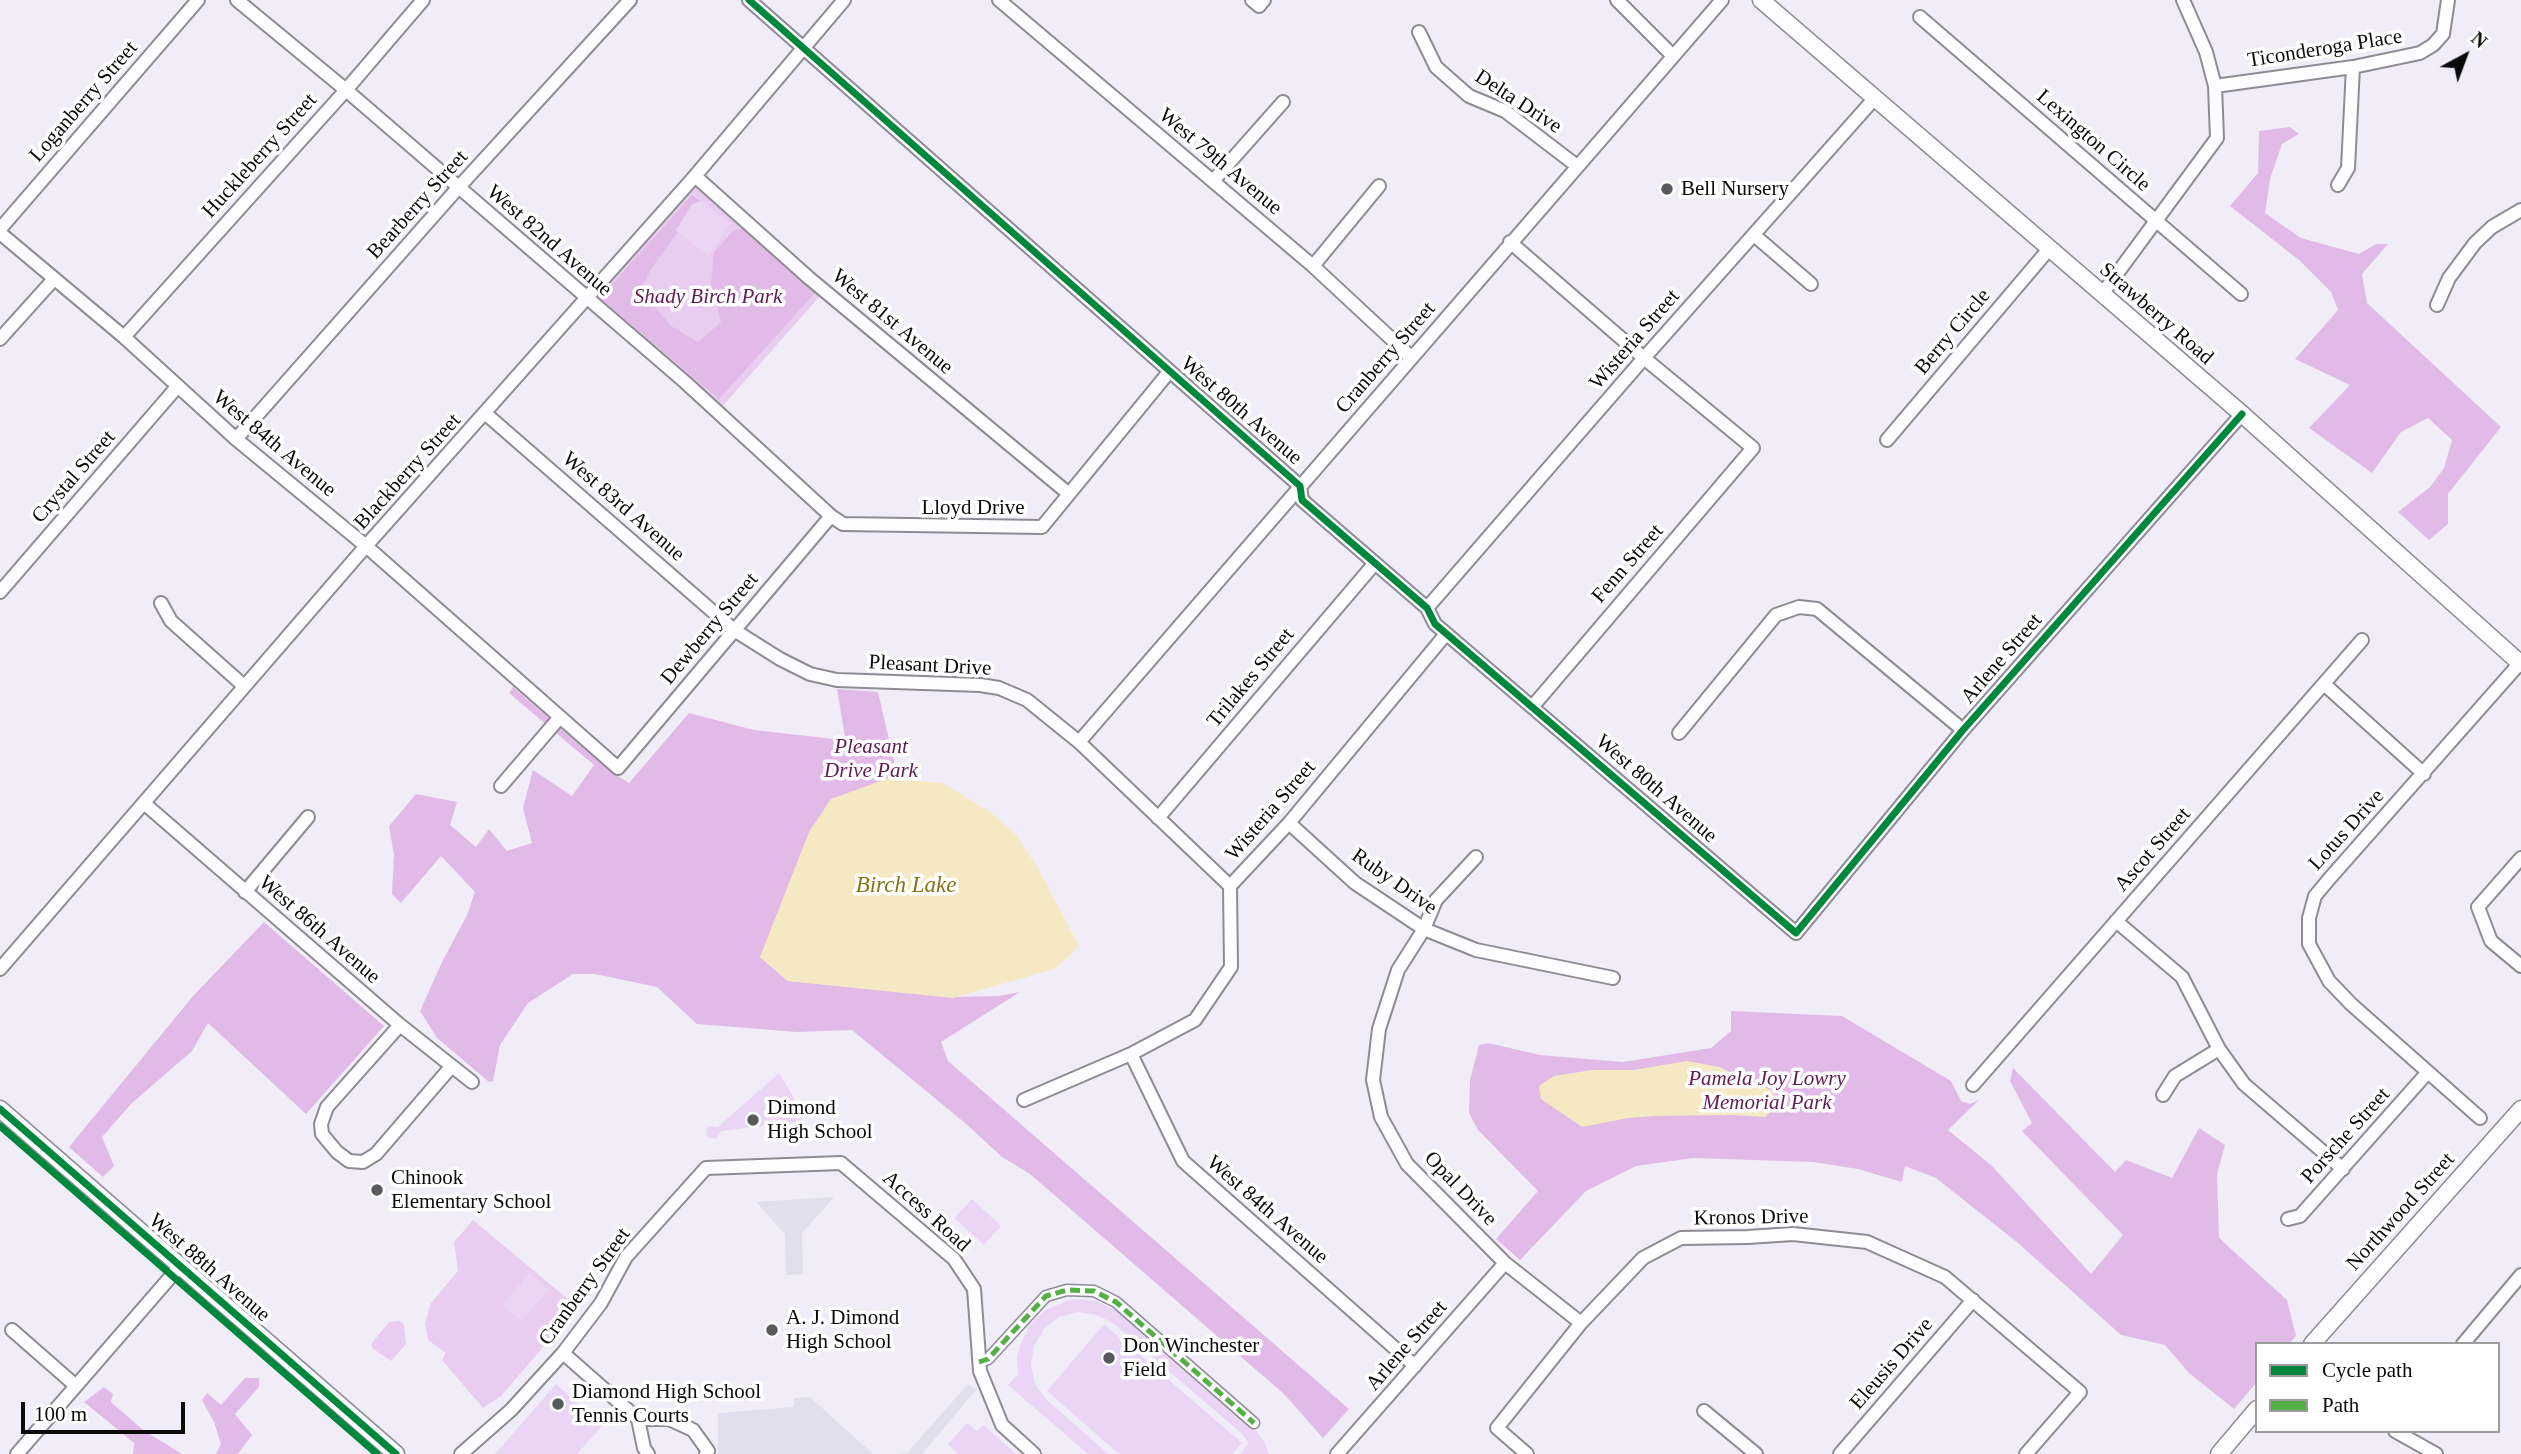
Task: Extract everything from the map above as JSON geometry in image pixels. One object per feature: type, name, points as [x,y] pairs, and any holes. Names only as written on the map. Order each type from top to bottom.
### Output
[{"type":"street","name":"Loganberry Street","points":[[0,231],[198,0]]},
{"type":"street","name":"West 82nd Avenue","points":[[237,0],[346,90],[685,382],[831,516]]},
{"type":"street","name":"Huckleberry Street","points":[[124,337],[346,90],[423,0]]},
{"type":"street","name":"Bearberry Street","points":[[236,439],[458,188],[631,0]]},
{"type":"street","name":"West 80th Avenue","points":[[749,0],[1300,486],[1302,500],[1427,608],[1435,624],[1446,634],[1796,933]]},
{"type":"street","name":"Blackberry Street","points":[[0,969],[366,546],[695,176],[844,0]]},
{"type":"street","name":"West 79th Avenue","points":[[999,0],[1313,266],[1412,358]]},
{"type":"street","points":[[1617,0],[1673,56]]},
{"type":"street","name":"Cranberry Street","points":[[1079,742],[1722,0]]},
{"type":"street","name":"Strawberry Road","points":[[1761,0],[2242,414],[2520,663]]},
{"type":"street","points":[[2102,294],[2217,138],[2215,86],[2206,52],[2183,0]]},
{"type":"street","name":"Ticonderoga Place","points":[[2215,86],[2353,67],[2420,53],[2433,46],[2443,34],[2448,0]]},
{"type":"street","name":"Lexington Circle","points":[[1920,17],[2241,294]]},
{"type":"street","name":"Delta Drive","points":[[1419,32],[1436,67],[1469,96],[1505,111],[1577,166]]},
{"type":"street","points":[[2338,185],[2348,168],[2353,67]]},
{"type":"street","name":"Wisteria Street","points":[[1427,608],[1874,99]]},
{"type":"street","points":[[1213,181],[1283,102]]},
{"type":"street","name":"West 81st Avenue","points":[[695,176],[809,278],[1069,494]]},
{"type":"street","points":[[1313,266],[1379,186]]},
{"type":"street","points":[[2437,305],[2449,278],[2475,243],[2492,227],[2521,210]]},
{"type":"street","name":"West 84th Avenue","points":[[0,231],[124,337],[236,439],[366,546],[618,768]]},
{"type":"street","points":[[1755,235],[1811,284]]},
{"type":"street","points":[[1510,242],[1644,358]]},
{"type":"street","name":"Berry Circle","points":[[1887,440],[2049,249]]},
{"type":"street","points":[[0,339],[54,279]]},
{"type":"street","name":"Fenn Street","points":[[1533,706],[1754,448],[1644,358]]},
{"type":"street","name":"Lloyd Drive","points":[[831,516],[842,524],[872,526],[1042,527],[1169,372]]},
{"type":"street","name":"Crystal Street","points":[[0,592],[177,387]]},
{"type":"street","name":"West 83rd Avenue","points":[[486,414],[734,629]]},
{"type":"street","name":"Arlene Street","points":[[1796,933],[1963,730],[2242,414]]},
{"type":"street","name":"Dewberry Street","points":[[618,768],[831,516]]},
{"type":"street","name":"Trilakes Street","points":[[1157,818],[1375,563]]},
{"type":"street","points":[[161,603],[171,621],[244,687]]},
{"type":"street","points":[[1679,733],[1776,615],[1799,607],[1817,609],[1963,730]]},
{"type":"street","name":"Pleasant Drive","points":[[734,629],[780,660],[810,674],[854,681],[939,682],[999,688],[1027,700],[1079,742],[1230,886]]},
{"type":"street","name":"Wisteria Street","points":[[1024,1100],[1131,1054],[1195,1020],[1231,967],[1230,886],[1289,823],[1446,634]]},
{"type":"street","name":"Ascot Street","points":[[1973,1085],[2362,640]]},
{"type":"street","name":"Lotus Drive","points":[[2480,1118],[2351,1004],[2329,981],[2315,960],[2309,944],[2309,918],[2315,895],[2520,663]]},
{"type":"street","points":[[2324,684],[2424,774]]},
{"type":"street","points":[[500,786],[560,717]]},
{"type":"street","name":"West 86th Avenue","points":[[145,804],[400,1025],[472,1082]]},
{"type":"street","points":[[245,892],[308,817]]},
{"type":"street","name":"Ruby Drive","points":[[1289,823],[1355,883],[1424,929],[1476,950],[1613,978]]},
{"type":"street","name":"Opal Drive","points":[[1476,857],[1436,900],[1424,929],[1398,970],[1379,1029],[1373,1080],[1381,1117],[1407,1164],[1505,1263],[1581,1323]]},
{"type":"street","points":[[2521,858],[2478,906],[2491,942],[2521,967]]},
{"type":"street","points":[[2116,920],[2182,977],[2219,1049],[2244,1084],[2343,1169]]},
{"type":"street","points":[[400,1025],[327,1107],[321,1124],[322,1134],[337,1152],[349,1161],[363,1162],[376,1154],[451,1067]]},
{"type":"street","points":[[2163,1095],[2175,1076],[2219,1049]]},
{"type":"street","name":"West 84th Avenue","points":[[1131,1054],[1183,1161],[1415,1366]]},
{"type":"street","name":"Porsche Street","points":[[2288,1219],[2300,1216],[2428,1072]]},
{"type":"street","name":"Northwood Street","points":[[2314,1342],[2521,1108]]},
{"type":"street","name":"West 88th Avenue","points":[[0,1109],[396,1454]]},
{"type":"street","name":"Access Road","points":[[706,1167],[841,1163],[954,1259],[974,1289],[979,1371],[1002,1426],[1034,1454]]},
{"type":"street","name":"Cranberry Street","points":[[461,1454],[512,1410],[563,1353],[601,1303],[626,1257],[706,1167]]},
{"type":"street","name":"Kronos Drive","points":[[1527,1454],[1497,1428],[1581,1323],[1643,1258],[1681,1238],[1793,1234],[1867,1242],[1945,1277],[2080,1392],[2026,1454]]},
{"type":"street","name":"Arlene Street","points":[[1337,1454],[1505,1263]]},
{"type":"street","points":[[18,1454],[180,1266]]},
{"type":"street","points":[[2465,1342],[2521,1275]]},
{"type":"street","points":[[979,1362],[988,1359],[1046,1296],[1067,1290],[1094,1291],[1116,1302],[1254,1423]]},
{"type":"street","name":"Eleusis Drive","points":[[1840,1454],[1973,1300]]},
{"type":"street","points":[[12,1331],[76,1386]]},
{"type":"street","points":[[563,1353],[638,1419],[644,1448],[648,1454]]},
{"type":"street","points":[[1704,1411],[1756,1454]]},
{"type":"street","points":[[2219,1454],[2255,1411]]},
{"type":"street","points":[[638,1419],[669,1419],[693,1430],[708,1451],[706,1454]]},
{"type":"street","points":[[2399,1433],[2436,1454]]},
{"type":"green space","points":[[2290,127],[2299,134],[2282,144],[2270,179],[2265,213],[2301,238],[2359,254],[2376,244],[2388,244],[2362,274],[2367,303],[2501,427],[2448,494],[2448,524],[2429,540],[2398,512],[2430,487],[2444,468],[2452,440],[2428,418],[2401,432],[2372,473],[2309,428],[2350,385],[2295,359],[2338,310],[2331,292],[2299,260],[2230,206],[2258,173],[2259,131]]},
{"type":"green space","name":"Shady Birch Park","points":[[693,184],[820,296],[721,408],[594,297]]},
{"type":"green space","name":"Shady Birch Park","points":[[692,195],[701,201],[653,266],[640,289],[671,326],[698,342],[721,322],[711,284],[714,252],[734,230],[746,228],[815,293],[719,399],[600,298]]},
{"type":"green space","name":"Pleasant Drive Park","points":[[513,687],[610,771],[629,783],[689,713],[754,730],[843,740],[846,743],[837,689],[878,692],[898,779],[889,778],[760,957],[788,981],[953,997],[999,996],[1020,992],[941,1042],[948,1061],[1349,1409],[1323,1438],[1284,1394],[1030,1174],[1002,1157],[852,1030],[797,1032],[697,1024],[657,987],[595,974],[573,974],[528,1003],[500,1045],[493,1081],[489,1082],[437,1038],[420,1011],[467,915],[475,892],[441,856],[401,903],[392,894],[394,855],[389,826],[416,794],[457,802],[450,825],[476,847],[489,829],[507,851],[532,843],[523,808],[533,770],[572,796],[594,765],[509,693]]},
{"type":"green space","points":[[264,922],[384,1026],[306,1114],[208,1023],[192,1051],[132,1103],[102,1137],[114,1166],[103,1177],[69,1147],[193,996]]},
{"type":"green space","name":"Pamela Joy Lowry Memorial Park","points":[[1731,1011],[1842,1016],[1951,1081],[1961,1101],[1970,1104],[1979,1100],[1948,1130],[1992,1166],[2091,1274],[2123,1235],[2022,1131],[2032,1123],[2010,1081],[2013,1068],[2115,1172],[2126,1160],[2172,1178],[2199,1128],[2225,1145],[2217,1174],[2219,1238],[2287,1300],[2296,1336],[2291,1342],[2255,1342],[2255,1384],[2234,1409],[2189,1373],[2165,1345],[2121,1335],[2018,1243],[1936,1178],[1905,1166],[1902,1182],[1858,1169],[1813,1162],[1693,1158],[1636,1166],[1586,1191],[1520,1260],[1496,1239],[1538,1191],[1478,1130],[1469,1113],[1470,1080],[1479,1045],[1488,1043],[1540,1055],[1623,1062],[1711,1048],[1731,1031]]},
{"type":"green space","points":[[473,1220],[575,1305],[501,1396],[483,1408],[442,1360],[446,1353],[428,1340],[425,1323],[431,1303],[458,1271],[454,1242]]},
{"type":"green space","points":[[400,1321],[404,1325],[406,1344],[391,1361],[372,1348],[371,1344],[389,1322]]},
{"type":"green space","points":[[245,1378],[259,1378],[259,1387],[235,1414],[252,1435],[238,1454],[216,1454],[221,1444],[214,1422],[202,1400],[207,1393],[221,1405]]},
{"type":"green space","points":[[104,1387],[113,1394],[111,1402],[143,1430],[182,1454],[133,1454],[134,1443],[84,1402]]},
{"type":"shaded area","points":[[701,201],[731,224],[708,256],[676,230],[692,204]]},
{"type":"shaded area","points":[[779,1073],[793,1096],[802,1121],[721,1131],[716,1139],[707,1137],[706,1130],[709,1126],[718,1127]]},
{"type":"shaded area","points":[[834,1197],[802,1233],[803,1274],[786,1275],[785,1234],[756,1202]]},
{"type":"shaded area","points":[[972,1199],[1001,1226],[984,1245],[954,1218]]},
{"type":"shaded area","points":[[530,1273],[549,1290],[521,1321],[502,1305]]},
{"type":"shaded area","points":[[1074,1299],[1096,1301],[1125,1315],[1250,1424],[1264,1441],[1269,1454],[1240,1454],[1249,1443],[1241,1433],[1114,1324],[1097,1315],[1078,1312],[1059,1317],[1044,1329],[1034,1346],[1031,1365],[1035,1384],[1047,1400],[1108,1454],[1088,1454],[1008,1385],[1018,1377],[1017,1356],[1029,1326],[1044,1311]]},
{"type":"shaded area","name":"Don Winchester Field","points":[[1104,1324],[1242,1443],[1232,1454],[1119,1454],[1047,1391]]},
{"type":"shaded area","name":"Diamond High School Tennis Courts","points":[[556,1384],[603,1425],[577,1454],[495,1454]]},
{"type":"shaded area","points":[[968,1384],[976,1390],[922,1454],[895,1454],[907,1453]]},
{"type":"shaded area","points":[[810,1397],[873,1454],[718,1454],[718,1413],[794,1407],[794,1398]]},
{"type":"shaded area","points":[[967,1423],[977,1431],[983,1425],[1016,1454],[958,1454],[948,1444]]},
{"type":"water","name":"Birch Lake","points":[[889,778],[942,783],[989,811],[1015,834],[1038,868],[1079,946],[1055,969],[953,998],[788,981],[760,957],[809,832],[831,799]]},
{"type":"water","points":[[1687,1061],[1719,1067],[1773,1091],[1776,1107],[1765,1117],[1654,1116],[1582,1127],[1541,1099],[1539,1086],[1554,1076],[1592,1070],[1634,1070]]},
{"type":"marked path","points":[[979,1362],[988,1359],[1046,1296],[1067,1290],[1094,1291],[1116,1302],[1254,1423]]},
{"type":"cycle path","points":[[749,0],[1300,486],[1302,500],[1427,608],[1435,624],[1796,933],[1963,730],[2242,414]]},
{"type":"cycle path","points":[[0,1109],[396,1454]]},
{"type":"cycle path","points":[[0,1126],[377,1454]]},
{"type":"place","name":"Bell Nursery","points":[[1667,189]]},
{"type":"place","name":"Dimond High School","points":[[753,1120]]},
{"type":"place","name":"Chinook Elementary School","points":[[377,1190]]},
{"type":"place","name":"A. J. Dimond High School","points":[[772,1330]]},
{"type":"place","name":"Don Winchester Field","points":[[1109,1358]]},
{"type":"place","name":"Diamond High School Tennis Courts","points":[[558,1404]]}]
